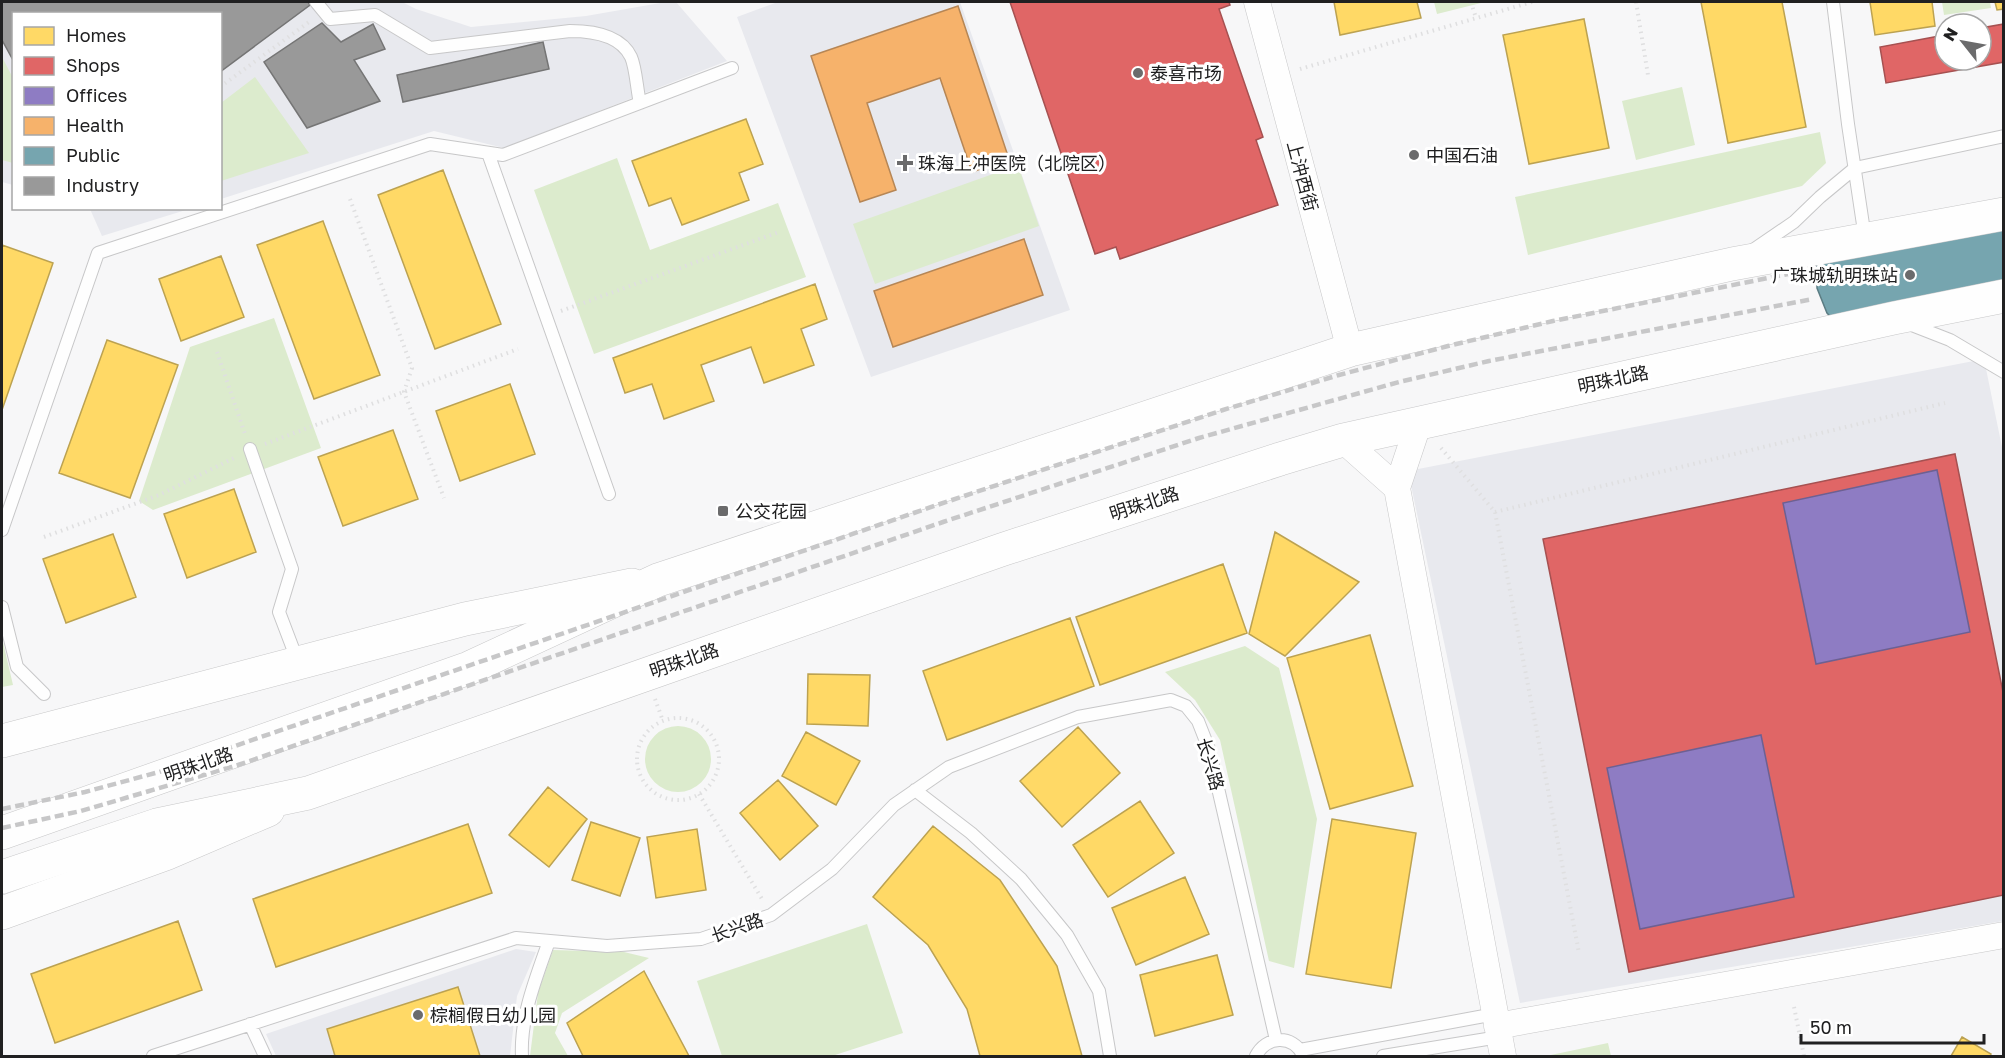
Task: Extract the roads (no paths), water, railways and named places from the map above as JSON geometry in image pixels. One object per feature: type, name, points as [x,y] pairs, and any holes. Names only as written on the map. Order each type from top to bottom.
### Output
[{"type":"main road","name":"明珠北路","points":[[2,833],[469,668],[658,580],[1350,350],[1732,264],[2004,214]]},
{"type":"main road","name":"明珠北路","points":[[2,913],[165,854],[308,793],[1002,550],[1280,459],[1343,440],[1419,422],[2004,296]]},
{"type":"main road","name":"明珠北路","points":[[2,741],[465,619],[658,580]]},
{"type":"main road","name":"明珠北路","points":[[2,877],[157,825],[308,793]]},
{"type":"street","name":"上沖西街","points":[[1257,2],[1350,350]]},
{"type":"street","points":[[1419,422],[1397,488],[1498,1033],[2004,935]]},
{"type":"street","points":[[1343,440],[1397,488]]},
{"type":"lane","points":[[1833,2],[1865,240]]},
{"type":"lane","points":[[320,6],[330,19],[375,15],[430,48],[570,31],[591,31],[615,41],[631,57],[640,103]]},
{"type":"lane","points":[[2,530],[98,254],[430,144],[503,155],[732,68]]},
{"type":"lane","points":[[1732,264],[1794,222],[1855,168],[2004,136]]},
{"type":"lane","points":[[488,153],[609,494]]},
{"type":"lane","points":[[1894,318],[1950,340],[2004,372]]},
{"type":"lane","points":[[250,449],[292,568],[279,612],[298,663]]},
{"type":"lane","points":[[2,607],[17,667],[44,694]]},
{"type":"lane","name":"长兴路","points":[[153,1056],[516,938],[607,946],[701,939],[771,915],[832,869],[894,805],[949,767],[1078,717],[1171,700],[1186,706],[1198,721],[1209,749],[1276,1040]]},
{"type":"lane","points":[[915,790],[971,833],[1021,879],[1067,935],[1099,991],[1110,1056]]},
{"type":"lane","points":[[522,1056],[530,995],[549,941]]},
{"type":"lane","points":[[250,1024],[265,1056]]},
{"type":"lane","points":[[1256,1056],[1262,1047],[1276,1040],[1292,1042],[1302,1053],[1498,1033]]},
{"type":"lane","points":[[1383,1056],[1498,1033]]},
{"type":"railway","points":[[2,809],[85,792],[159,772],[937,505],[1223,410],[1339,375],[1553,321],[1808,270]]},
{"type":"railway","points":[[2,828],[81,811],[238,765],[943,522],[1199,438],[1399,382],[1489,361],[1813,299]]},
{"type":"place","name":"泰喜市场","points":[[1138,73]]},
{"type":"place","name":"中国石油","points":[[1414,155]]},
{"type":"place","name":"珠海上冲医院（北院区）","points":[[905,163]]},
{"type":"place","name":"广珠城轨明珠站","points":[[1910,275]]},
{"type":"place","name":"公交花园","points":[[723,511]]},
{"type":"place","name":"棕榈假日幼儿园","points":[[418,1015]]}]
